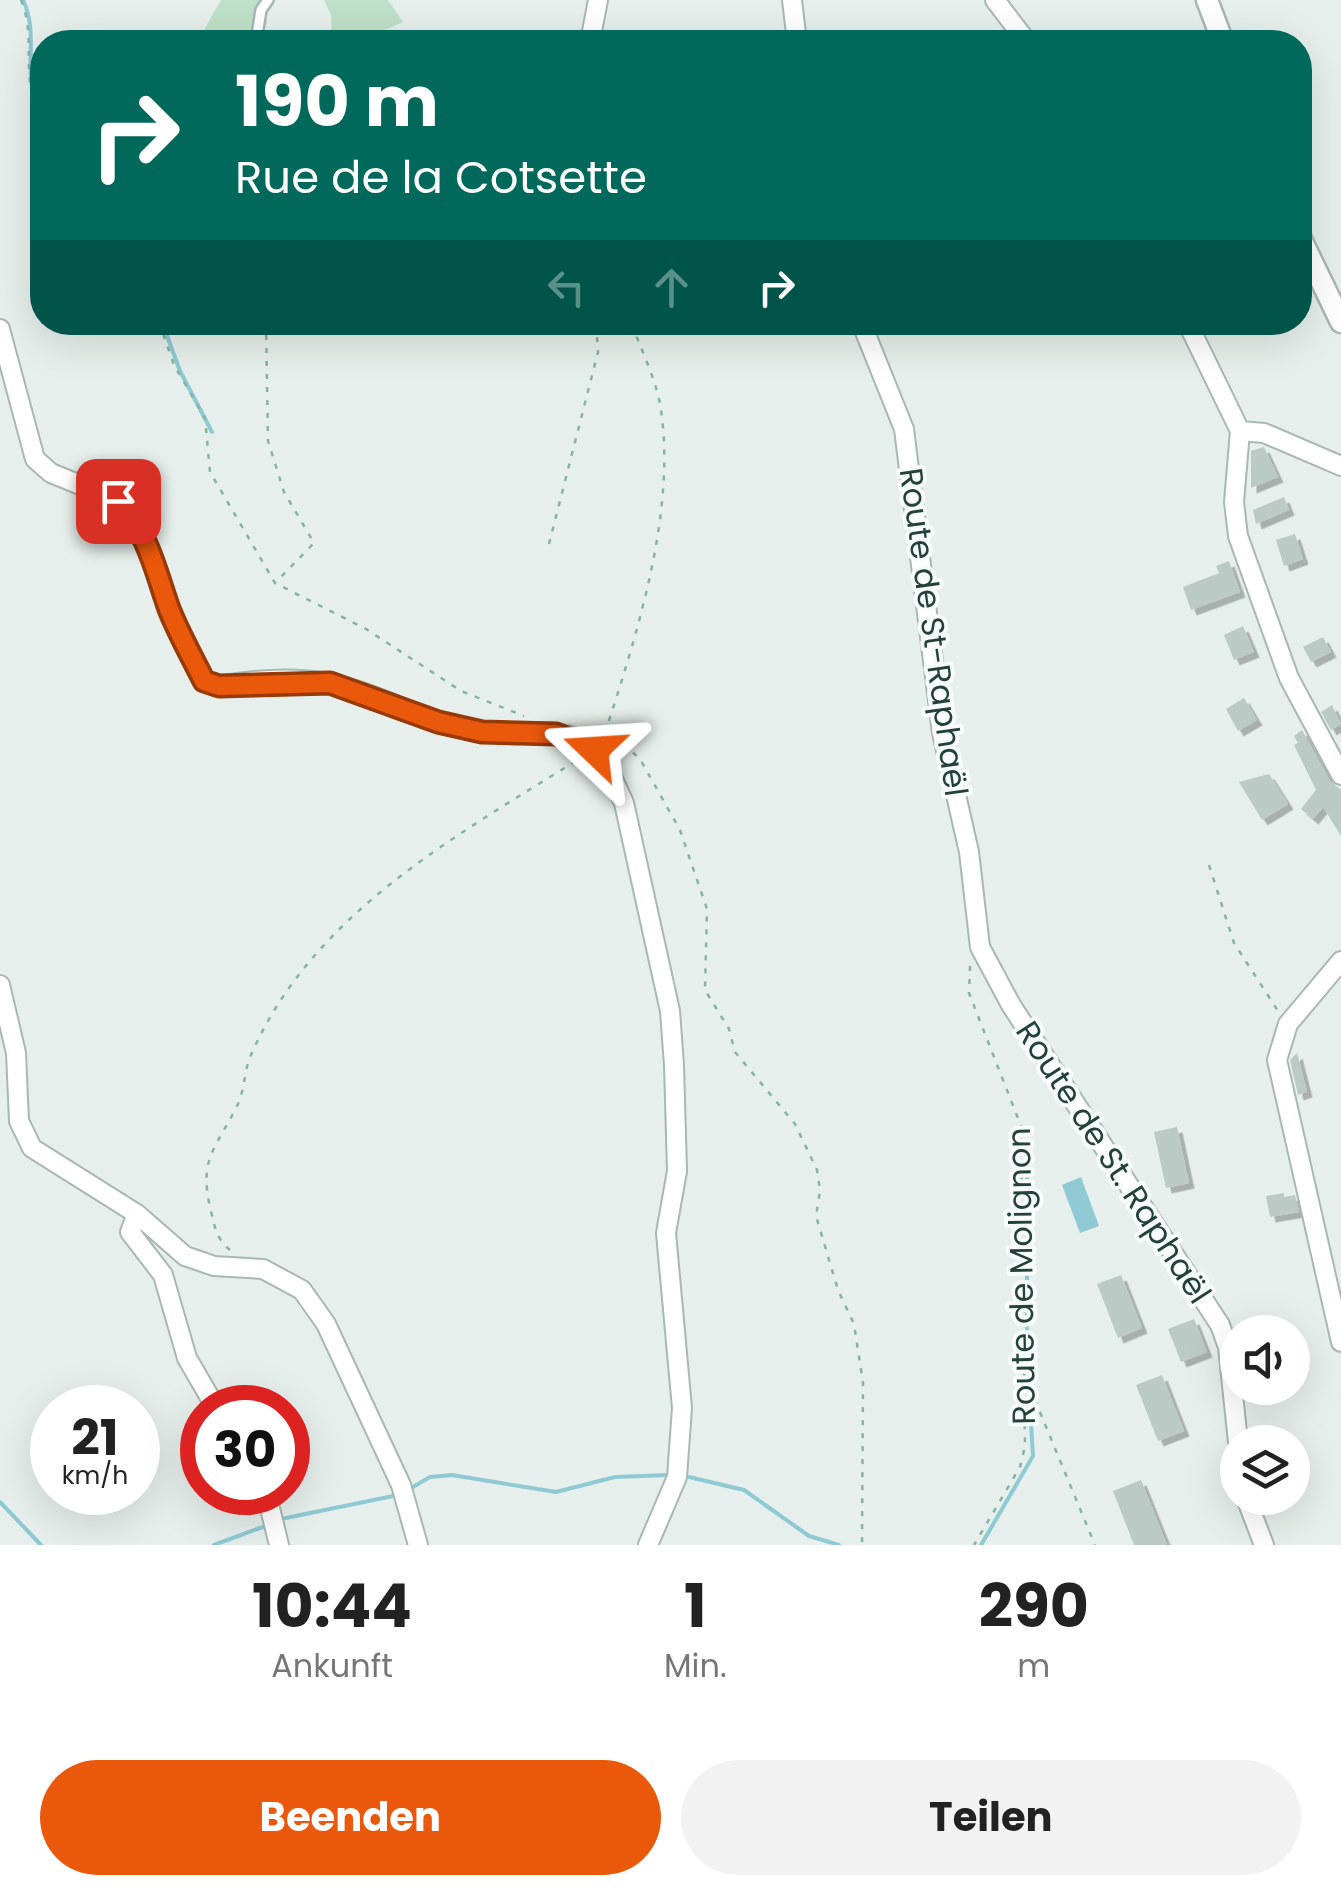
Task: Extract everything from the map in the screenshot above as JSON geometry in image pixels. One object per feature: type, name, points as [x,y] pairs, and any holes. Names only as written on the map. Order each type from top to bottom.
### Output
[{"type":"street","points":[[592,30],[598,0]]},
{"type":"street","points":[[792,0],[796,30]]},
{"type":"street","points":[[995,0],[1018,30]]},
{"type":"street","points":[[1207,0],[1218,30]]},
{"type":"street","points":[[1312,262],[1341,322]]},
{"type":"street","points":[[0,329],[35,459],[50,473],[118,501],[137,521],[183,642],[204,681],[219,686],[330,683],[438,722],[482,732],[597,739],[624,803],[670,1010],[674,1065],[677,1172],[666,1233],[682,1408],[677,1477],[648,1545]]},
{"type":"street","name":"Route de St-Raphaël","points":[[866,335],[904,430],[942,732],[969,852],[980,947]]},
{"type":"street","points":[[1194,335],[1240,431],[1234,502],[1238,536],[1289,678],[1341,774]]},
{"type":"street","points":[[1240,431],[1264,434],[1341,466]]},
{"type":"street","name":"Route de St. Raphaël","points":[[980,947],[1011,1005],[1220,1325],[1228,1347],[1236,1425]]},
{"type":"street","points":[[1341,961],[1288,1024],[1278,1060],[1341,1342]]},
{"type":"street","points":[[0,985],[16,1052],[18,1121],[32,1148],[137,1214],[198,1263],[264,1269],[302,1290],[316,1306],[404,1492],[418,1545]]},
{"type":"street","points":[[137,1214],[130,1232],[163,1275],[187,1358],[203,1385]]},
{"type":"street","points":[[1253,1515],[1264,1545]]},
{"type":"lane","points":[[258,30],[261,10],[268,0]]},
{"type":"path","points":[[21,0],[28,17],[30,94]]},
{"type":"path","points":[[164,335],[174,365],[205,418],[210,472],[275,583],[366,629],[461,690],[524,716]]},
{"type":"path","points":[[266,335],[268,441],[284,492],[314,543],[275,583]]},
{"type":"path","points":[[548,544],[598,352],[597,335]]},
{"type":"path","points":[[597,739],[659,533],[666,462],[660,405],[636,335]]},
{"type":"path","points":[[242,1254],[218,1239],[203,1178],[240,1102],[250,1057],[328,937],[391,882],[597,739],[617,738],[640,760],[680,830],[707,909],[705,990],[728,1028],[735,1052],[795,1124],[817,1170],[820,1195],[816,1216],[838,1290],[854,1324],[863,1383],[862,1545]]},
{"type":"path","points":[[1209,864],[1239,952],[1288,1024]]},
{"type":"path","name":"Route de Molignon","points":[[974,1545],[1024,1457],[1021,1126],[969,993],[970,967],[980,947]]},
{"type":"path","points":[[1023,1372],[1095,1545]]},
{"type":"green space","points":[[221,0],[261,0],[255,30],[205,28]]},
{"type":"green space","points":[[324,0],[388,0],[403,22],[385,30],[332,30],[331,15]]},
{"type":"water","points":[[1081,1177],[1099,1226],[1080,1233],[1062,1185]]},
{"type":"building","points":[[1264,447],[1278,477],[1251,488],[1251,451]]},
{"type":"building","points":[[1284,497],[1289,510],[1256,524],[1253,510]]},
{"type":"building","points":[[1295,534],[1303,559],[1284,566],[1276,540]]},
{"type":"building","points":[[1229,561],[1240,592],[1191,610],[1183,587],[1219,573],[1216,566]]},
{"type":"building","points":[[1243,626],[1254,652],[1234,660],[1224,635]]},
{"type":"building","points":[[1323,637],[1331,652],[1311,662],[1303,647]]},
{"type":"building","points":[[1244,698],[1257,720],[1238,731],[1226,709]]},
{"type":"building","points":[[1332,705],[1341,724],[1331,730],[1321,712]]},
{"type":"building","points":[[1302,730],[1330,781],[1341,790],[1341,836],[1323,807],[1313,819],[1301,809],[1316,790],[1294,745],[1298,743],[1294,736]]},
{"type":"building","points":[[1269,774],[1288,804],[1262,820],[1239,782]]},
{"type":"building","points":[[1297,1053],[1307,1092],[1298,1095],[1290,1060]]},
{"type":"building","points":[[1177,1127],[1189,1183],[1166,1188],[1154,1132]]},
{"type":"building","points":[[1284,1193],[1284,1197],[1295,1195],[1299,1212],[1270,1217],[1266,1196]]},
{"type":"building","points":[[1121,1275],[1142,1328],[1118,1338],[1097,1284]]},
{"type":"building","points":[[1194,1319],[1207,1352],[1181,1362],[1168,1329]]},
{"type":"building","points":[[1162,1375],[1184,1431],[1158,1441],[1136,1385]]},
{"type":"building","points":[[1141,1480],[1167,1545],[1134,1545],[1113,1491]]},
{"type":"waterway","points":[[23,0],[30,30]]},
{"type":"waterway","points":[[167,335],[180,371],[212,432]]},
{"type":"waterway","points":[[1027,1158],[1027,1365]]},
{"type":"waterway","points":[[981,1545],[1033,1456],[1030,1407]]},
{"type":"waterway","points":[[406,1491],[430,1477],[452,1475],[556,1492],[615,1477],[670,1475]]},
{"type":"waterway","points":[[689,1477],[744,1490],[809,1536],[839,1545]]},
{"type":"waterway","points":[[281,1519],[398,1495]]},
{"type":"waterway","points":[[0,1502],[41,1545]]},
{"type":"waterway","points":[[214,1545],[268,1525]]},
{"type":"route","points":[[118,501],[137,521],[150,548],[169,608],[204,681],[219,686],[330,683],[438,722],[482,732],[556,734],[580,740],[594,750]]}]
